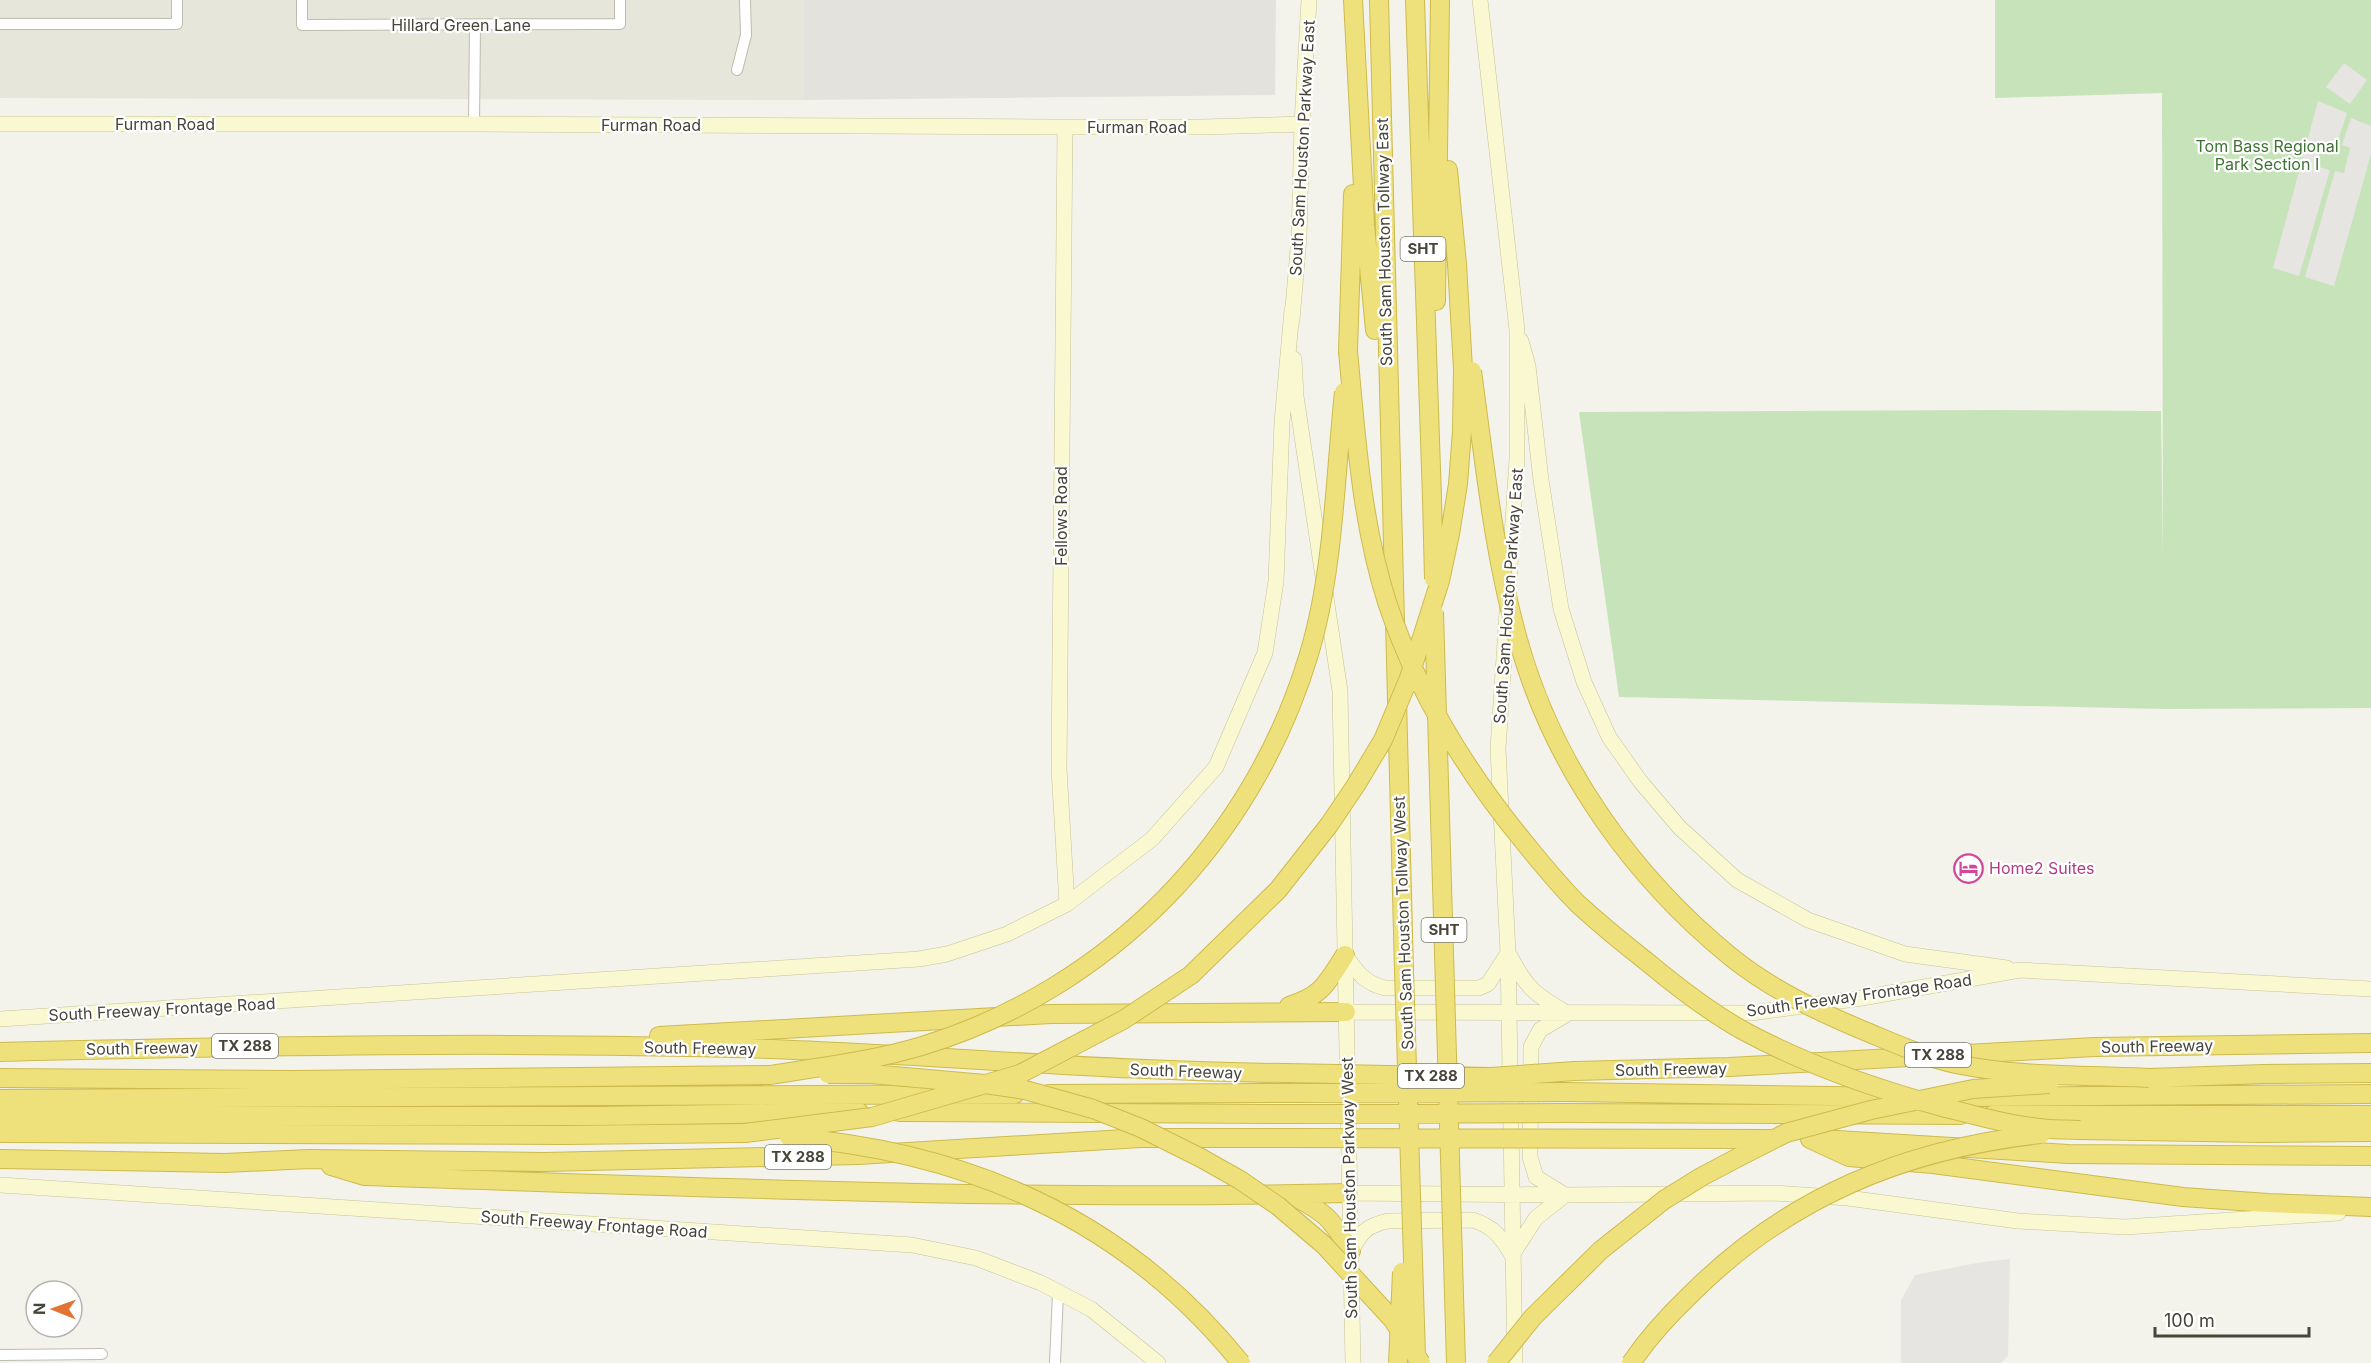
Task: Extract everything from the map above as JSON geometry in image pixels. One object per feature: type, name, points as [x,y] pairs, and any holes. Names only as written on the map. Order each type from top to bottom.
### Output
[{"type":"highway","points":[[770,1075],[882,1056],[922,1046],[973,1027],[1028,1002],[1099,958],[1144,919],[1192,870],[1231,819],[1264,765],[1293,702],[1310,652],[1322,596],[1330,538],[1348,351],[1353,195],[1352,0]]},
{"type":"highway","points":[[1352,0],[1365,225],[1390,482]]},
{"type":"highway","name":"South Sam Houston Tollway East","points":[[1379,0],[1390,482]]},
{"type":"highway","name":"SHT","points":[[1415,0],[1432,498],[1456,1363]]},
{"type":"highway","points":[[1432,498],[1440,0]]},
{"type":"highway","points":[[745,1133],[872,1117],[1020,1074],[1123,1020],[1191,975],[1278,890],[1329,825],[1356,785],[1383,740],[1409,678],[1440,581],[1450,534],[1462,430],[1463,369],[1457,264],[1445,133],[1440,0]]},
{"type":"highway","points":[[1457,264],[1497,547],[1521,650],[1538,701],[1555,739],[1606,825],[1638,866],[1671,902],[1732,958],[1817,1011],[1906,1049],[1956,1064],[2028,1073],[2149,1078],[2371,1073]]},
{"type":"highway","points":[[1348,351],[1359,472],[1376,562],[1388,604],[1432,710],[1494,805],[1576,902],[1656,970],[1742,1030],[1798,1056],[1845,1077],[1986,1119],[2034,1128],[2080,1130],[2371,1132]]},
{"type":"highway","name":"South Sam Houston Tollway West","points":[[1390,482],[1416,1363]]},
{"type":"highway","points":[[1269,1013],[1310,999],[1322,990],[1345,955]]},
{"type":"highway","points":[[1398,1363],[1406,1117],[1404,971]]},
{"type":"highway","points":[[489,1045],[1052,1014],[1346,1012]]},
{"type":"highway","points":[[2301,1043],[2371,1033]]},
{"type":"highway","name":"South Freeway","points":[[0,1052],[243,1046],[489,1045],[768,1049],[1221,1073],[1491,1077],[1575,1071],[1729,1067],[2094,1047],[2371,1043]]},
{"type":"highway","points":[[0,1080],[871,1074],[985,1084],[1024,1090],[1092,1109],[1141,1128],[1231,1174],[1278,1206],[1324,1245],[1366,1290],[1393,1320],[1421,1363]]},
{"type":"highway","points":[[1496,1363],[1533,1317],[1601,1250],[1664,1200],[1701,1177],[1786,1133],[1871,1110],[1943,1094],[2029,1085],[2105,1083],[2149,1078]]},
{"type":"highway","points":[[0,1099],[1567,1092],[1924,1098],[2371,1094]]},
{"type":"highway","points":[[0,1116],[593,1116],[928,1111],[1288,1114],[2371,1115]]},
{"type":"highway","points":[[1631,1363],[1655,1332],[1719,1266],[1756,1237],[1834,1190],[1895,1165],[1932,1154],[2008,1138],[2080,1130]]},
{"type":"highway","points":[[0,1133],[566,1135],[745,1133],[873,1147],[942,1164],[1041,1201],[1103,1237],[1177,1294],[1241,1363]]},
{"type":"highway","name":"TX 288","points":[[0,1159],[225,1163],[309,1160],[556,1162],[858,1155],[1141,1138],[1810,1139],[2068,1154],[2371,1156]]},
{"type":"highway","points":[[1810,1139],[1849,1157],[1933,1164],[2183,1197],[2371,1209]]},
{"type":"highway","points":[[309,1160],[364,1176],[774,1191],[950,1195],[1349,1193]]},
{"type":"highway","points":[[1290,1195],[1325,1214],[1334,1223],[1351,1251]]},
{"type":"main road","name":"South Sam Houston Parkway East","points":[[1309,0],[1299,237],[1292,310],[1296,396],[1340,691],[1346,1012]]},
{"type":"main road","name":"South Sam Houston Parkway East","points":[[1480,0],[1517,330],[1516,459],[1498,749],[1508,953],[1510,1194]]},
{"type":"main road","name":"Furman Road","points":[[0,124],[1203,127],[1302,124]]},
{"type":"main road","name":"Fellows Road","points":[[1065,127],[1059,769],[1067,904]]},
{"type":"main road","name":"South Freeway Frontage Road","points":[[0,1019],[919,959],[946,954],[997,938],[1067,904],[1152,839],[1216,767],[1265,652],[1276,580],[1282,422],[1292,310]]},
{"type":"main road","points":[[1517,330],[1526,351],[1541,480],[1561,609],[1584,682],[1609,737],[1641,781],[1679,827],[1737,880],[1808,920],[1905,954],[2020,970]]},
{"type":"main road","points":[[1345,955],[1356,970],[1372,985],[1385,988],[1479,988],[1488,984],[1508,953],[1522,980],[1533,992],[1567,1014],[1540,1030],[1531,1047],[1530,1157],[1536,1177],[1565,1195]]},
{"type":"main road","name":"South Freeway Frontage Road","points":[[1346,1012],[1751,1013],[1862,998],[2020,970],[2371,989]]},
{"type":"main road","name":"South Sam Houston Parkway West","points":[[1346,1012],[1353,1363]]},
{"type":"main road","name":"South Freeway Frontage Road","points":[[0,1185],[903,1244],[976,1258],[1022,1274],[1091,1309],[1158,1363]]},
{"type":"main road","points":[[1349,1193],[1784,1194],[1848,1198],[2018,1221],[2125,1227],[2371,1209]]},
{"type":"main road","points":[[1510,1194],[1515,1363]]},
{"type":"main road","points":[[1512,1255],[1536,1218],[1565,1195]]},
{"type":"main road","points":[[1351,1251],[1363,1230],[1375,1224],[1388,1221],[1473,1220],[1486,1224],[1497,1232],[1512,1255]]},
{"type":"street","points":[[0,24],[177,24],[177,0]]},
{"type":"street","name":"Hillard Green Lane","points":[[302,0],[302,25],[620,24],[620,0]]},
{"type":"street","points":[[736,70],[746,35],[745,0]]},
{"type":"street","points":[[474,124],[475,25]]},
{"type":"street","points":[[1055,1363],[1058,1293]]},
{"type":"street","points":[[0,1355],[102,1354]]},
{"type":"shaded area","points":[[0,0],[804,0],[804,100],[0,98]]},
{"type":"shaded area","points":[[804,0],[1276,0],[1275,95],[804,100]]},
{"type":"shaded area","points":[[2344,63],[2367,80],[2350,104],[2326,87]]},
{"type":"shaded area","points":[[2318,101],[2347,113],[2337,144],[2323,141],[2316,166],[2330,170],[2299,276],[2273,268]]},
{"type":"shaded area","points":[[2351,118],[2371,126],[2371,154],[2334,286],[2305,277],[2335,171],[2344,173],[2350,148],[2342,145]]},
{"type":"shaded area","points":[[2010,1259],[2008,1356],[2001,1363],[1901,1363],[1901,1300],[1915,1275]]},
{"type":"green space","name":"Tom Bass Regional Park Section I","points":[[1995,0],[2371,0],[2371,708],[2164,709],[1619,697],[1579,412],[2161,411],[2163,559],[2162,93],[1995,98]]},
{"type":"place","name":"Home2 Suites","points":[[1968,868]]}]
